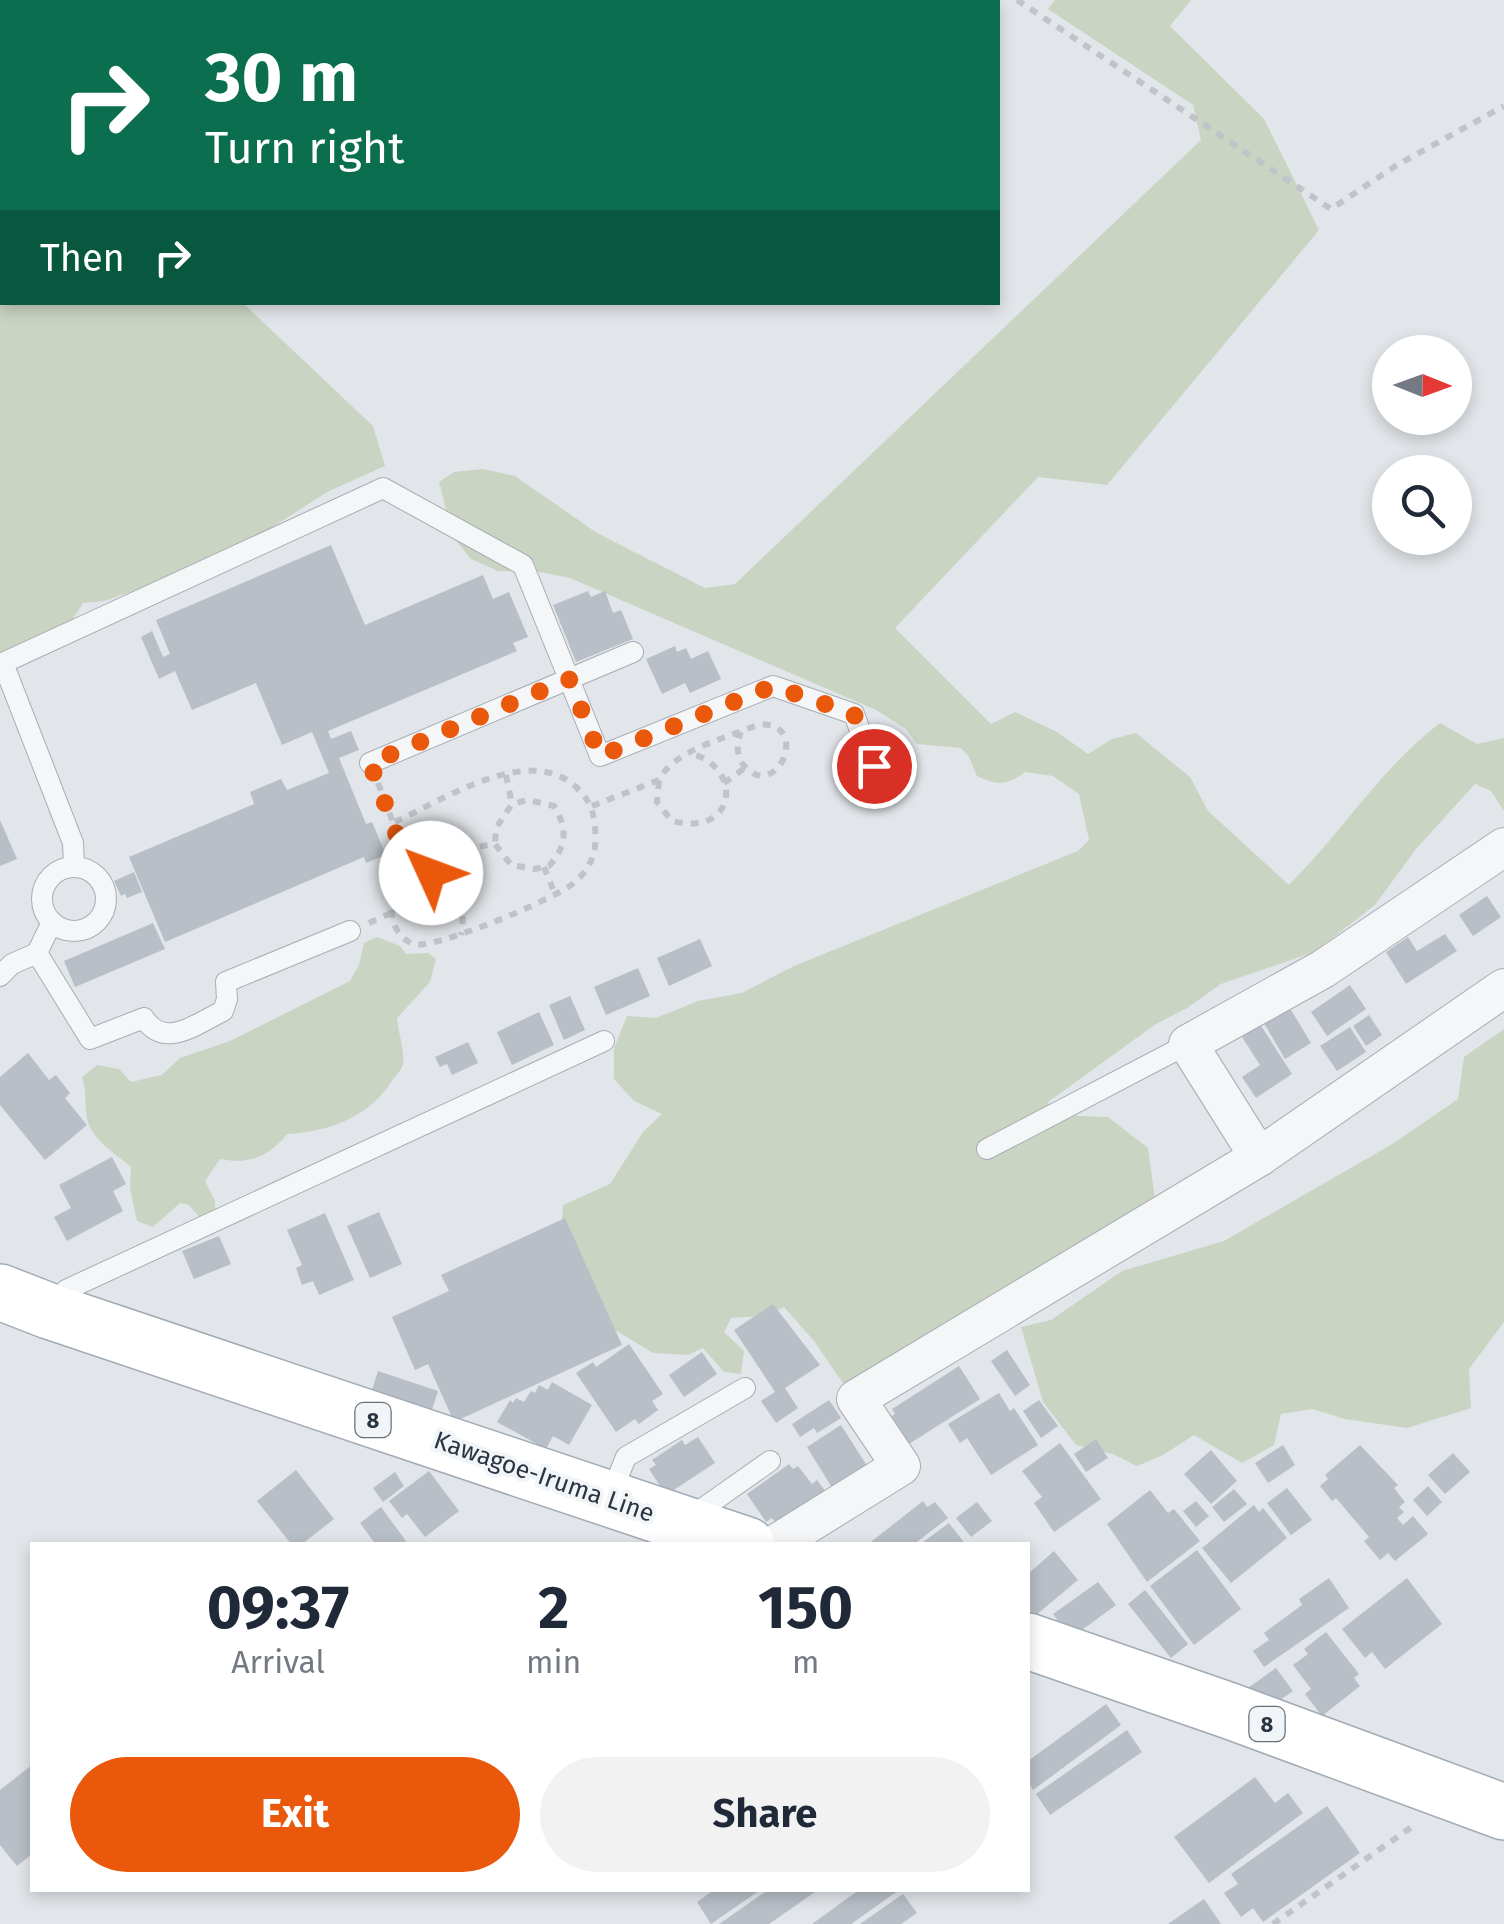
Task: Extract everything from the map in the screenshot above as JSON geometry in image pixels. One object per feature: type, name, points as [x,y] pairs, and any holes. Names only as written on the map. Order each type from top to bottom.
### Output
[{"type":"main road","name":"Kawagoe-Iruma Line","points":[[25,1302],[738,1542]]},
{"type":"main road","name":"8","points":[[1030,1642],[1504,1812]]},
{"type":"street","points":[[1259,1157],[1188,1044],[1324,969],[1504,847]]},
{"type":"street","points":[[779,1542],[901,1466],[856,1400],[1259,1157],[1504,988]]},
{"type":"lane","points":[[74,866],[73,844],[3,664],[383,488],[523,565],[600,756],[773,686],[854,714],[874,766]]},
{"type":"lane","points":[[370,763],[633,652]]},
{"type":"lane","points":[[74,866],[96,875],[104,885],[104,910],[88,928],[63,928],[45,912],[44,887],[62,869],[74,866]]},
{"type":"lane","points":[[0,976],[12,964],[37,952],[52,922]]},
{"type":"lane","points":[[37,952],[90,1039],[144,1018],[152,1030],[163,1035],[174,1034],[223,1011],[226,982],[350,931]]},
{"type":"lane","points":[[25,1302],[66,1290],[604,1041]]},
{"type":"lane","points":[[987,1149],[1188,1044]]},
{"type":"lane","points":[[609,1499],[626,1457],[745,1388]]},
{"type":"lane","points":[[695,1528],[702,1509],[770,1461]]},
{"type":"path","points":[[1017,0],[1331,209],[1397,165],[1504,106]]},
{"type":"path","points":[[690,753],[714,764],[726,793],[712,820],[690,826],[672,822],[656,802],[659,780],[666,767],[690,753],[741,732],[768,724],[779,730],[788,750],[784,763],[763,775],[746,768],[739,758],[737,741],[741,732]]},
{"type":"path","points":[[370,763],[412,876]]},
{"type":"path","points":[[724,783],[746,768]]},
{"type":"path","points":[[395,822],[520,769],[562,775],[592,806],[597,844],[593,861],[573,884],[461,935],[426,946],[405,939],[391,913],[393,896],[405,878],[431,873],[447,879],[459,891],[464,908],[461,935]]},
{"type":"path","points":[[506,775],[512,804],[496,828],[496,844],[511,864],[544,867],[559,854],[564,843],[561,818],[554,806],[540,802],[512,804]]},
{"type":"path","points":[[592,806],[659,780]]},
{"type":"path","points":[[447,879],[452,866],[472,848],[496,844]]},
{"type":"path","points":[[544,867],[556,894]]},
{"type":"path","points":[[1274,1924],[1429,1814],[1440,1790]]},
{"type":"green space","points":[[1055,0],[1191,0],[1170,26],[1264,119],[1319,230],[1107,485],[1038,477],[895,628],[991,724],[1015,712],[1057,732],[1088,754],[1112,739],[1136,733],[1190,777],[1208,811],[1289,885],[1380,780],[1440,723],[1477,744],[1504,738],[1504,811],[1491,791],[1475,784],[1416,849],[1375,905],[1314,952],[1221,984],[1156,1024],[1048,1102],[1054,1115],[1108,1117],[1148,1148],[1156,1206],[847,1389],[814,1341],[784,1307],[764,1316],[731,1318],[724,1332],[744,1351],[741,1374],[724,1372],[703,1348],[688,1355],[653,1353],[592,1316],[560,1255],[563,1205],[610,1184],[643,1132],[662,1114],[634,1101],[614,1079],[614,1048],[627,1016],[656,1018],[698,1001],[742,993],[794,966],[1078,851],[1089,840],[1079,794],[1053,776],[1025,772],[1002,783],[984,779],[977,776],[961,748],[917,744],[906,729],[876,710],[570,578],[540,572],[498,571],[471,559],[453,537],[439,482],[454,472],[483,469],[515,476],[597,533],[705,588],[735,584],[1201,140],[1193,105],[1048,9]]},
{"type":"green space","points":[[0,305],[245,305],[373,426],[385,466],[327,492],[268,530],[157,583],[104,601],[83,603],[71,622],[0,655]]},
{"type":"green space","points":[[377,937],[400,946],[406,954],[428,953],[436,959],[430,982],[397,1018],[403,1065],[385,1091],[348,1120],[319,1130],[287,1134],[258,1157],[240,1161],[220,1159],[205,1181],[215,1201],[215,1212],[202,1220],[189,1205],[180,1203],[153,1227],[137,1221],[130,1189],[131,1167],[90,1128],[82,1077],[97,1065],[119,1069],[131,1082],[162,1075],[180,1058],[230,1041],[350,981],[364,943]]},
{"type":"green space","points":[[1504,1029],[1504,1322],[1469,1369],[1471,1408],[1407,1428],[1345,1419],[1312,1409],[1281,1414],[1274,1445],[1242,1463],[1194,1435],[1137,1466],[1113,1454],[1076,1445],[1043,1402],[1021,1327],[1051,1320],[1122,1271],[1224,1241],[1394,1143],[1458,1099],[1464,1057]]},
{"type":"building","points":[[331,545],[365,625],[483,575],[493,599],[509,592],[528,637],[513,643],[517,651],[328,731],[331,739],[351,731],[359,750],[339,758],[366,824],[372,822],[386,855],[366,863],[364,857],[165,942],[129,857],[254,804],[250,792],[281,779],[287,790],[329,773],[312,732],[282,745],[256,683],[192,710],[175,671],[159,679],[141,637],[152,631],[163,657],[170,654],[156,620]]},
{"type":"building","points":[[588,591],[591,597],[605,591],[613,613],[621,610],[633,639],[576,662],[553,605]]},
{"type":"building","points":[[675,646],[677,652],[686,648],[691,659],[708,651],[721,679],[690,693],[685,683],[662,694],[646,659]]},
{"type":"building","points":[[0,820],[17,859],[0,866]]},
{"type":"building","points":[[134,872],[142,892],[127,898],[125,894],[121,896],[114,881]]},
{"type":"building","points":[[1487,896],[1501,917],[1473,936],[1459,915]]},
{"type":"building","points":[[153,923],[165,949],[75,987],[64,961]]},
{"type":"building","points":[[1445,934],[1457,951],[1406,984],[1386,952],[1408,937],[1417,951]]},
{"type":"building","points":[[700,939],[712,966],[669,986],[657,958]]},
{"type":"building","points":[[638,968],[650,996],[606,1015],[594,987]]},
{"type":"building","points":[[1350,985],[1366,1009],[1327,1036],[1311,1012]]},
{"type":"building","points":[[570,996],[585,1030],[564,1040],[549,1005]]},
{"type":"building","points":[[1288,1005],[1311,1043],[1285,1059],[1262,1020]]},
{"type":"building","points":[[539,1012],[554,1045],[512,1065],[497,1032]]},
{"type":"building","points":[[1369,1015],[1382,1035],[1366,1046],[1353,1026]]},
{"type":"building","points":[[1260,1024],[1292,1074],[1256,1098],[1242,1077],[1260,1065],[1242,1037]]},
{"type":"building","points":[[1350,1027],[1366,1052],[1337,1071],[1320,1046]]},
{"type":"building","points":[[468,1042],[478,1063],[452,1075],[447,1064],[440,1067],[435,1057]]},
{"type":"building","points":[[28,1053],[49,1080],[56,1075],[70,1093],[65,1098],[87,1125],[45,1160],[0,1105],[0,1077]]},
{"type":"building","points":[[112,1157],[126,1184],[113,1191],[123,1211],[67,1241],[54,1217],[71,1208],[59,1185]]},
{"type":"building","points":[[379,1212],[402,1264],[370,1278],[347,1226]]},
{"type":"building","points":[[325,1213],[354,1280],[319,1295],[313,1281],[302,1285],[296,1268],[302,1265],[287,1230]]},
{"type":"building","points":[[565,1218],[622,1345],[454,1422],[428,1364],[415,1370],[392,1317],[449,1291],[441,1275]]},
{"type":"building","points":[[219,1236],[231,1264],[194,1279],[182,1251]]},
{"type":"building","points":[[773,1304],[820,1365],[785,1388],[798,1408],[776,1423],[761,1401],[775,1392],[734,1330]]},
{"type":"building","points":[[629,1344],[663,1394],[652,1401],[658,1410],[639,1424],[635,1419],[616,1432],[576,1373],[593,1362],[596,1367]]},
{"type":"building","points":[[1007,1350],[1030,1385],[1015,1396],[991,1361]]},
{"type":"building","points":[[702,1352],[717,1374],[684,1397],[669,1375]]},
{"type":"building","points":[[959,1366],[980,1399],[909,1444],[905,1438],[898,1443],[884,1421],[895,1414],[892,1409]]},
{"type":"building","points":[[378,1371],[438,1391],[430,1416],[370,1396]]},
{"type":"building","points":[[552,1382],[592,1405],[569,1445],[553,1436],[546,1449],[497,1422],[510,1400],[524,1402],[539,1385],[548,1390]]},
{"type":"building","points":[[999,1393],[1038,1445],[991,1475],[967,1438],[960,1443],[948,1424]]},
{"type":"building","points":[[829,1400],[841,1418],[817,1433],[814,1428],[800,1437],[792,1424]]},
{"type":"building","points":[[1039,1400],[1058,1426],[1041,1438],[1023,1411]]},
{"type":"building","points":[[841,1425],[871,1472],[836,1494],[807,1447]]},
{"type":"building","points":[[698,1437],[715,1463],[666,1495],[649,1469],[656,1465],[652,1460],[682,1440],[685,1445]]},
{"type":"building","points":[[1096,1439],[1108,1458],[1086,1472],[1074,1454]]},
{"type":"building","points":[[1060,1443],[1101,1499],[1054,1532],[1034,1503],[1042,1497],[1022,1471]]},
{"type":"building","points":[[1283,1445],[1295,1465],[1268,1483],[1255,1463]]},
{"type":"building","points":[[1360,1445],[1398,1485],[1394,1488],[1405,1502],[1399,1507],[1404,1512],[1397,1518],[1403,1525],[1413,1516],[1428,1534],[1395,1561],[1388,1553],[1380,1560],[1364,1541],[1369,1537],[1336,1498],[1332,1501],[1320,1486],[1328,1479],[1325,1475]]},
{"type":"building","points":[[1211,1450],[1237,1481],[1211,1504],[1184,1474]]},
{"type":"building","points":[[1453,1453],[1470,1472],[1445,1494],[1428,1475]]},
{"type":"building","points":[[789,1464],[793,1469],[798,1466],[812,1484],[817,1480],[829,1496],[781,1531],[772,1518],[766,1522],[747,1494]]},
{"type":"building","points":[[296,1470],[334,1519],[305,1542],[290,1542],[257,1501]]},
{"type":"building","points":[[429,1471],[459,1511],[425,1537],[407,1514],[402,1518],[389,1501]]},
{"type":"building","points":[[395,1472],[404,1486],[383,1502],[373,1488]]},
{"type":"building","points":[[1428,1486],[1442,1502],[1427,1516],[1413,1500]]},
{"type":"building","points":[[1287,1488],[1312,1520],[1291,1535],[1267,1503]]},
{"type":"building","points":[[1234,1489],[1247,1504],[1224,1522],[1212,1507]]},
{"type":"building","points":[[1150,1490],[1168,1513],[1174,1509],[1200,1541],[1147,1582],[1107,1524]]},
{"type":"building","points":[[923,1501],[927,1507],[935,1502],[948,1518],[917,1542],[871,1542]]},
{"type":"building","points":[[1196,1501],[1209,1516],[1196,1527],[1183,1511]]},
{"type":"building","points":[[977,1502],[992,1521],[971,1537],[956,1518]]},
{"type":"building","points":[[1254,1505],[1259,1512],[1263,1508],[1287,1538],[1231,1583],[1202,1548]]},
{"type":"building","points":[[381,1507],[406,1541],[374,1542],[360,1523]]},
{"type":"building","points":[[949,1523],[964,1542],[923,1542]]},
{"type":"building","points":[[1197,1550],[1241,1609],[1194,1645],[1150,1586]]},
{"type":"building","points":[[1054,1551],[1078,1580],[1030,1620],[1030,1572]]},
{"type":"building","points":[[1329,1578],[1349,1608],[1264,1667],[1253,1651],[1269,1640],[1264,1633],[1302,1605],[1299,1599]]},
{"type":"building","points":[[1407,1578],[1442,1624],[1385,1669],[1372,1652],[1365,1658],[1342,1629]]},
{"type":"building","points":[[1098,1582],[1116,1605],[1071,1638],[1053,1614]]},
{"type":"building","points":[[1145,1590],[1188,1644],[1171,1658],[1128,1604]]},
{"type":"building","points":[[1326,1632],[1359,1674],[1354,1678],[1360,1686],[1322,1716],[1305,1694],[1311,1689],[1293,1665],[1308,1654],[1304,1649]]},
{"type":"building","points":[[1276,1668],[1293,1691],[1269,1708],[1259,1705],[1248,1688]]},
{"type":"building","points":[[1106,1704],[1121,1725],[1033,1790],[1030,1760]]},
{"type":"building","points":[[1127,1730],[1142,1752],[1050,1815],[1036,1794]]},
{"type":"building","points":[[30,1767],[30,1856],[17,1866],[0,1845],[0,1790]]},
{"type":"building","points":[[1255,1777],[1275,1803],[1288,1793],[1303,1813],[1209,1883],[1174,1837]]},
{"type":"building","points":[[1327,1806],[1360,1853],[1263,1922],[1253,1908],[1241,1917],[1224,1893],[1238,1884],[1231,1874]]},
{"type":"building","points":[[711,1892],[757,1892],[711,1924],[697,1902]]},
{"type":"building","points":[[765,1892],[815,1892],[769,1924],[719,1924]]},
{"type":"building","points":[[856,1892],[896,1892],[851,1924],[812,1924]]},
{"type":"building","points":[[903,1894],[917,1913],[901,1924],[860,1924]]},
{"type":"building","points":[[1204,1899],[1221,1924],[1168,1924]]},
{"type":"route","points":[[431,873],[412,876],[370,763],[569,679],[600,756],[773,686],[854,714],[874,766]]}]
